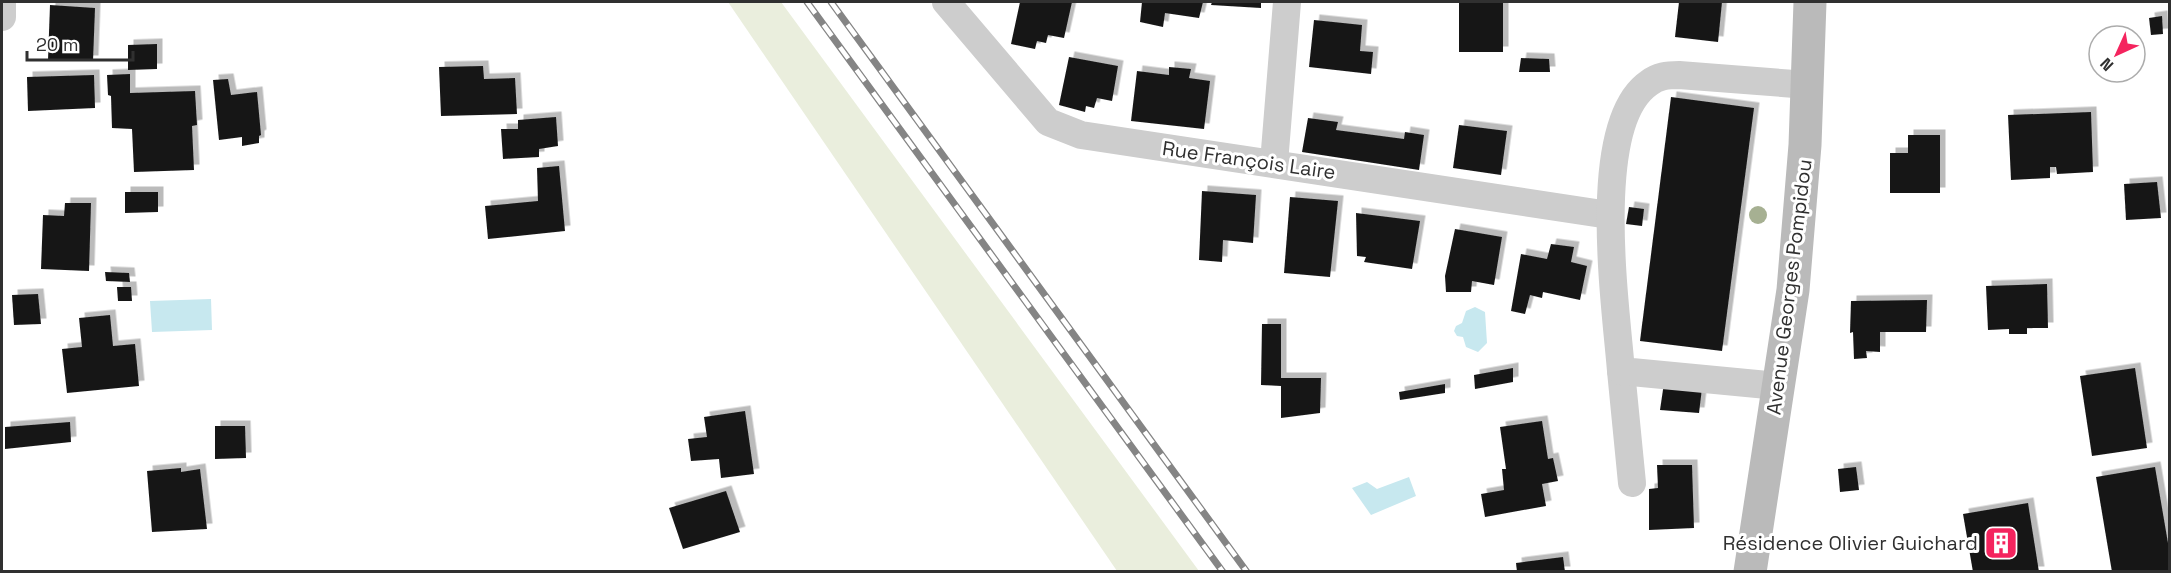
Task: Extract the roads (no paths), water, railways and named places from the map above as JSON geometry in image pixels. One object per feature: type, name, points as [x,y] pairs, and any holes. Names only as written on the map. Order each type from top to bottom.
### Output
[{"type":"main road","name":"Avenue Georges Pompidou","points":[[1750,572],[1793,290],[1808,85],[1810,2]]},
{"type":"street","points":[[2,2],[2,16]]},
{"type":"street","name":"Rue François Laire","points":[[946,2],[1048,122],[1081,135],[1609,215]]},
{"type":"street","points":[[1274,163],[1287,2]]},
{"type":"street","points":[[1632,483],[1609,215],[1617,150],[1624,119],[1634,98],[1647,84],[1662,76],[1679,75],[1808,85]]},
{"type":"street","points":[[1621,371],[1778,386]]},
{"type":"water","points":[[211,299],[212,330],[152,332],[150,301]]},
{"type":"water","points":[[1475,307],[1485,312],[1487,343],[1478,352],[1466,347],[1463,337],[1457,336],[1454,331],[1456,326],[1462,323],[1466,311]]},
{"type":"water","points":[[1409,477],[1416,496],[1371,515],[1352,488],[1367,482],[1377,489]]},
{"type":"railway","points":[[807,2],[1223,572]]},
{"type":"railway","points":[[831,2],[1247,572]]},
{"type":"place","name":"Résidence Olivier Guichard","points":[[2001,543]]}]
